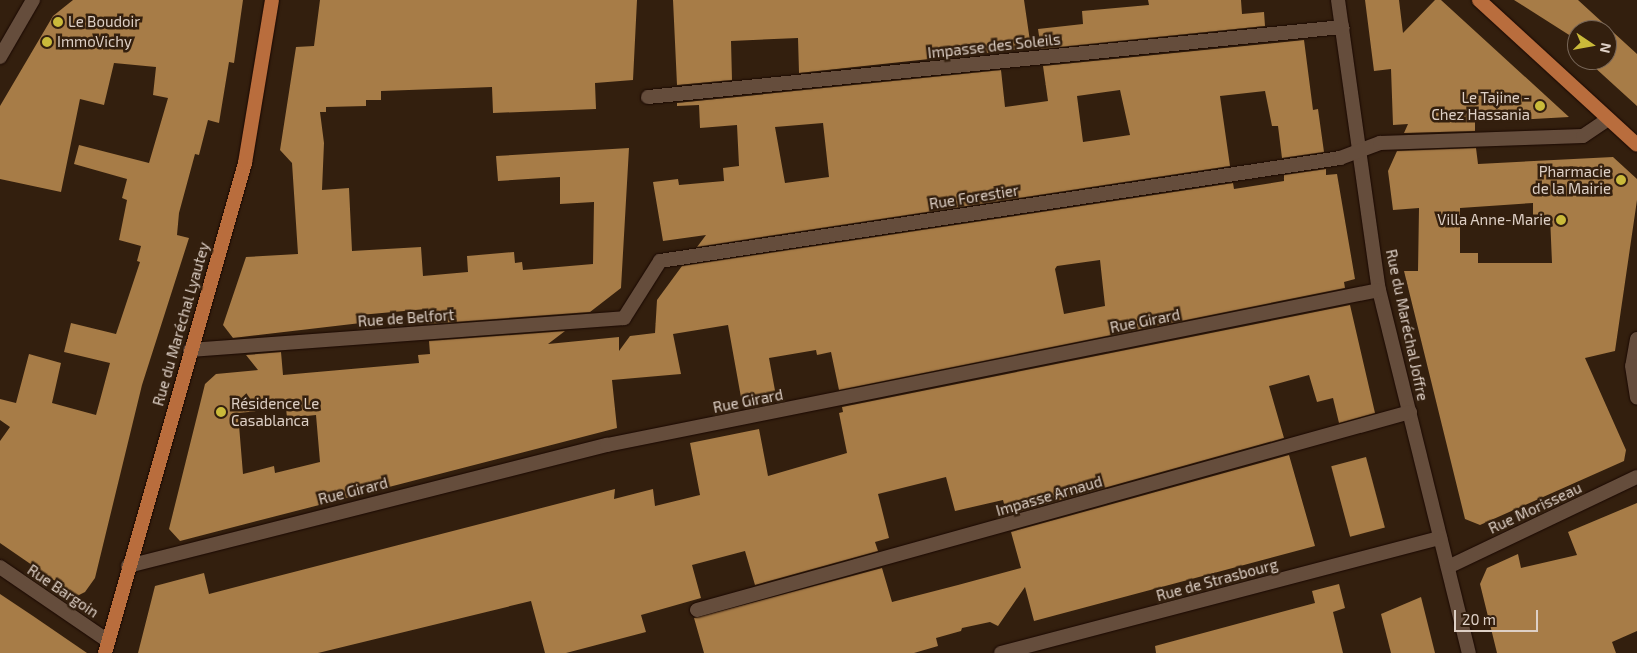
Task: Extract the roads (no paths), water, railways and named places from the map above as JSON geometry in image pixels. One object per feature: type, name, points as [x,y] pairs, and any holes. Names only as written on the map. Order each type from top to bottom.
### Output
[{"type":"main road","name":"Rue du Maréchal Lyautey","points":[[106,647],[245,163],[272,0]]},
{"type":"main road","points":[[1479,0],[1637,145]]},
{"type":"street","points":[[0,57],[33,0]]},
{"type":"street","name":"Rue du Maréchal Joffre","points":[[1338,0],[1379,290],[1469,653]]},
{"type":"street","name":"Impasse des Soleils","points":[[648,97],[1342,27]]},
{"type":"street","name":"Rue Forestier","points":[[624,318],[660,261],[1340,158],[1380,143],[1583,136],[1608,119]]},
{"type":"street","name":"Rue Girard","points":[[128,566],[154,557],[607,445],[1379,290]]},
{"type":"street","name":"Rue de Belfort","points":[[190,350],[624,318]]},
{"type":"street","points":[[1637,339],[1632,366],[1637,398]]},
{"type":"street","name":"Impasse Arnaud","points":[[696,610],[1410,412]]},
{"type":"street","name":"Rue Morisseau","points":[[1448,567],[1637,477]]},
{"type":"street","name":"Rue de Strasbourg","points":[[1001,653],[1440,538]]},
{"type":"street","name":"Rue Bargoin","points":[[0,568],[106,647]]},
{"type":"place","name":"Le Boudoir","points":[[58,22]]},
{"type":"place","name":"ImmoVichy","points":[[47,42]]},
{"type":"place","name":"Le Tajine - Chez Hassania","points":[[1540,106]]},
{"type":"place","name":"Pharmacie de la Mairie","points":[[1621,180]]},
{"type":"place","name":"Villa Anne-Marie","points":[[1561,220]]},
{"type":"place","name":"Résidence Le Casablanca","points":[[221,412]]}]
